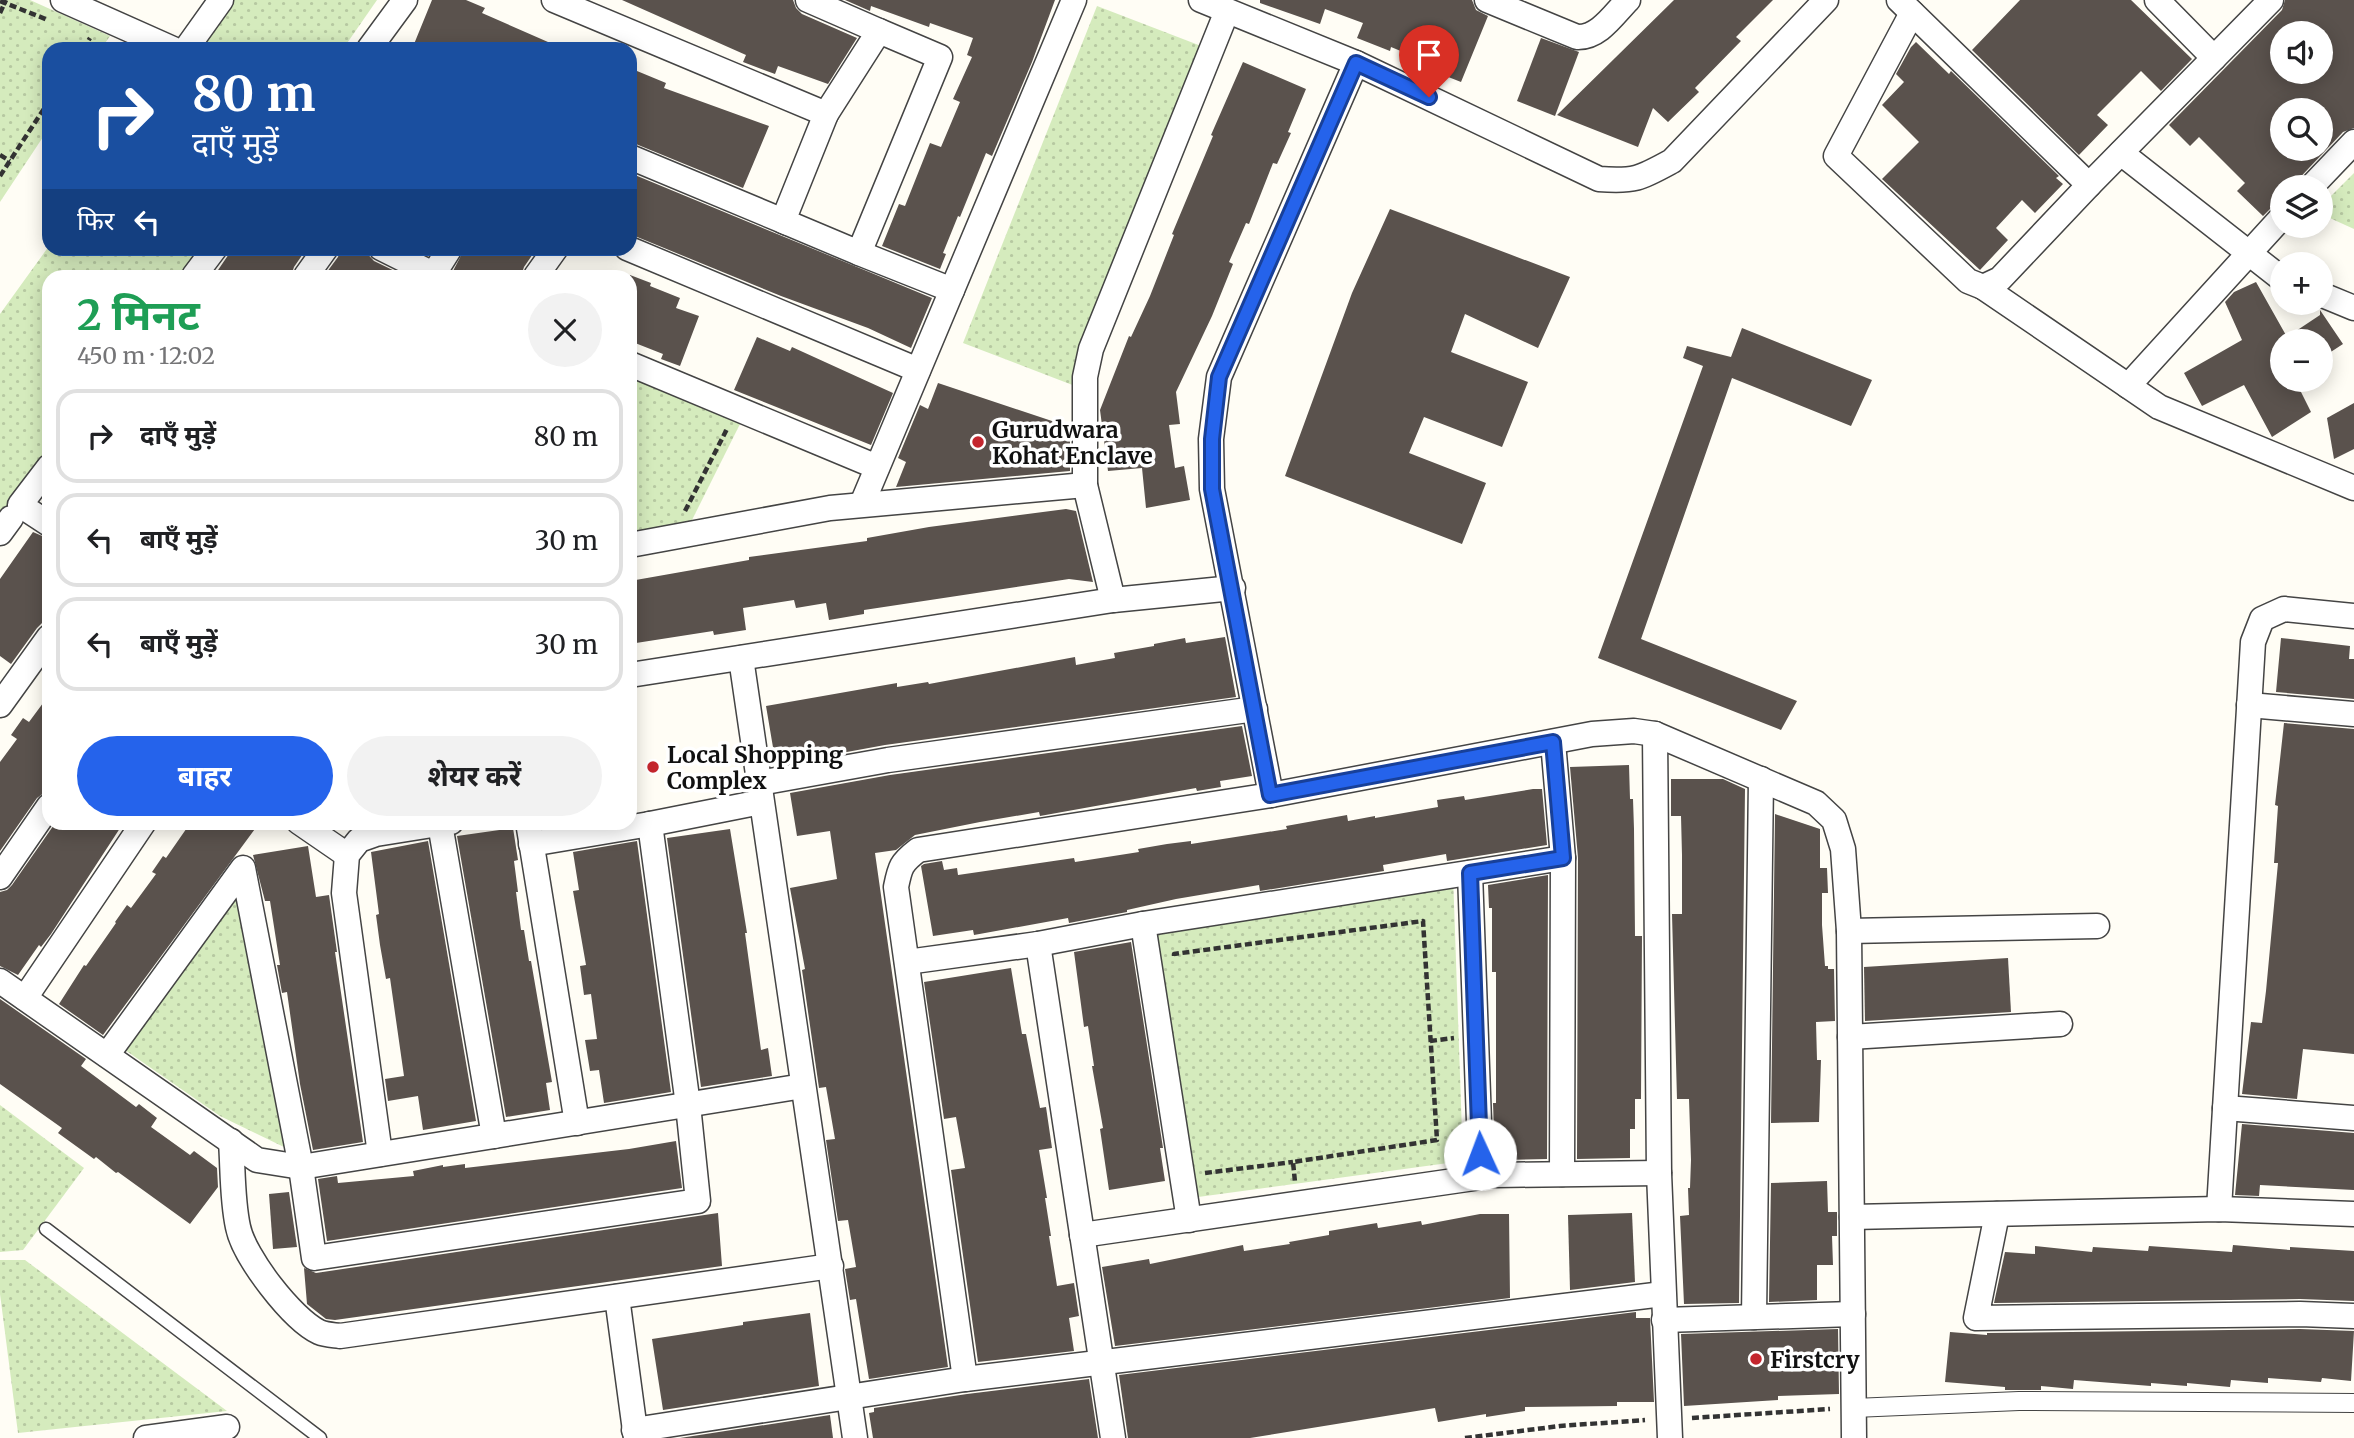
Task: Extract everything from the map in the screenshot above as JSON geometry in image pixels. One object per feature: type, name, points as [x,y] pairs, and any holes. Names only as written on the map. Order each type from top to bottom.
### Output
[{"type":"street","points":[[63,0],[157,42]]},
{"type":"street","points":[[191,42],[221,0]]},
{"type":"street","points":[[374,42],[405,0]]},
{"type":"street","points":[[554,0],[827,114]]},
{"type":"street","points":[[808,0],[940,57],[859,253]]},
{"type":"street","points":[[862,504],[1074,0]]},
{"type":"street","points":[[1201,0],[1356,63],[1600,179],[1620,181],[1642,178],[1672,161],[1826,0]]},
{"type":"street","points":[[1487,0],[1577,37],[1587,38],[1628,0]]},
{"type":"street","points":[[2157,0],[2214,58]]},
{"type":"street","points":[[1983,287],[2000,279],[2271,0]]},
{"type":"street","points":[[2089,185],[1906,6],[1836,156],[1968,281],[1983,287],[2159,407],[2354,488]]},
{"type":"street","points":[[1113,600],[1085,485],[1085,377],[1091,349],[1227,10]]},
{"type":"street","points":[[788,223],[783,221],[827,114],[879,31]]},
{"type":"street","points":[[1270,795],[1233,588],[1212,489],[1212,439],[1219,377],[1356,63]]},
{"type":"street","points":[[2322,175],[2354,142]]},
{"type":"street","points":[[2121,153],[2270,270]]},
{"type":"street","points":[[637,160],[952,290]]},
{"type":"street","points":[[2128,386],[2270,230]]},
{"type":"street","points":[[637,252],[918,370]]},
{"type":"street","points":[[394,256],[417,270]]},
{"type":"street","points":[[428,270],[442,256]]},
{"type":"street","points":[[2333,299],[2354,308]]},
{"type":"street","points":[[637,367],[877,467]]},
{"type":"street","points":[[42,476],[20,505],[42,519]]},
{"type":"street","points":[[637,544],[830,508],[1085,485]]},
{"type":"street","points":[[637,674],[1113,600],[1233,588]]},
{"type":"street","points":[[2219,1209],[2253,642],[2262,620],[2284,609],[2354,616]]},
{"type":"street","points":[[0,705],[42,647]]},
{"type":"street","points":[[741,658],[855,1438]]},
{"type":"street","points":[[2249,705],[2354,714]]},
{"type":"street","points":[[637,825],[650,824],[760,792],[888,760],[1255,709]]},
{"type":"street","points":[[965,1379],[896,887],[900,866],[918,850],[1270,795],[1592,734],[1634,731],[1655,734],[1816,803],[1834,820],[1843,849],[1849,931],[1854,1438]]},
{"type":"street","points":[[1655,734],[1659,1173],[1670,1438]]},
{"type":"street","points":[[1553,742],[1563,858],[1562,1174]]},
{"type":"street","points":[[1755,1317],[1761,779]]},
{"type":"street","points":[[0,877],[42,816]]},
{"type":"street","points":[[107,1055],[243,868],[301,1167],[314,1258],[698,1201],[688,1105],[650,824]]},
{"type":"street","points":[[25,998],[139,830]]},
{"type":"street","points":[[311,830],[347,855]]},
{"type":"street","points":[[380,1154],[344,893],[347,855],[359,840],[401,830]]},
{"type":"street","points":[[446,830],[494,1136]]},
{"type":"street","points":[[570,830],[530,833],[578,1123]]},
{"type":"street","points":[[906,962],[1038,944],[1143,924],[1563,858]]},
{"type":"street","points":[[1470,873],[1481,1177]]},
{"type":"street","points":[[1143,924],[1189,1220]]},
{"type":"street","points":[[1849,931],[2097,926]]},
{"type":"street","points":[[1038,944],[1113,1438]]},
{"type":"street","points":[[0,981],[257,1160],[301,1167],[803,1086]]},
{"type":"street","points":[[1850,1037],[2060,1024]]},
{"type":"street","points":[[2225,1108],[2354,1118]]},
{"type":"street","points":[[231,1141],[238,1227],[247,1252],[299,1317],[321,1333],[340,1336],[831,1266]]},
{"type":"street","points":[[1082,1235],[1481,1177],[1659,1173]]},
{"type":"street","points":[[1852,1217],[2219,1209],[2354,1214]]},
{"type":"street","points":[[1997,1214],[1976,1318],[2300,1314],[2354,1316]]},
{"type":"street","points":[[617,1297],[635,1434],[965,1379],[1663,1294]]},
{"type":"street","points":[[1664,1320],[1853,1314]]},
{"type":"street","points":[[1854,1408],[2019,1401],[2354,1403]]},
{"type":"street","points":[[146,1438],[228,1427]]},
{"type":"lane","points":[[46,1229],[320,1438]]},
{"type":"path","points":[[0,13],[6,0]]},
{"type":"path","points":[[88,42],[91,37]]},
{"type":"path","points":[[0,176],[42,112]]},
{"type":"path","points":[[0,155],[10,161]]},
{"type":"path","points":[[672,537],[728,427]]},
{"type":"path","points":[[1176,968],[1174,954],[1423,921],[1437,1140],[1205,1173],[1203,1159]]},
{"type":"path","points":[[1293,1162],[1297,1204]]},
{"type":"green space","points":[[0,0],[30,0],[110,36],[106,42],[42,42],[42,139],[0,202]]},
{"type":"green space","points":[[227,0],[377,0],[348,42],[197,42]]},
{"type":"green space","points":[[1097,6],[1222,54],[1088,391],[963,343]]},
{"type":"green space","points":[[2354,173],[2354,229],[2333,219],[2333,194]]},
{"type":"green space","points":[[42,256],[197,256],[186,270],[42,270],[42,474],[0,533],[0,314]]},
{"type":"green space","points":[[637,366],[745,414],[686,532],[637,539]]},
{"type":"green space","points":[[243,868],[286,1148],[220,1116],[115,1043]]},
{"type":"green space","points":[[1453,875],[1463,1161],[1176,1200],[1135,926]]},
{"type":"green space","points":[[0,1105],[84,1168],[23,1250],[0,1252]]},
{"type":"green space","points":[[0,1260],[25,1260],[227,1411],[18,1433],[0,1294]]},
{"type":"building","points":[[432,0],[466,0],[485,8],[482,13],[548,42],[415,42]]},
{"type":"building","points":[[622,0],[793,0],[802,14],[857,38],[828,84],[778,66],[775,74],[743,62],[746,55]]},
{"type":"building","points":[[845,0],[1055,0],[992,156],[986,153],[960,217],[958,216],[943,253],[946,254],[940,269],[882,246],[899,204],[905,206],[930,143],[941,147],[960,102],[953,99],[972,57],[967,55],[973,38],[930,23],[929,27],[871,6],[870,11]]},
{"type":"building","points":[[1260,0],[1472,0],[1476,10],[1488,16],[1461,82],[1428,69],[1430,63],[1391,47],[1390,51],[1357,38],[1363,23],[1325,9],[1320,24],[1260,3]]},
{"type":"building","points":[[1674,0],[1773,0],[1736,37],[1741,41],[1695,88],[1699,92],[1668,122],[1653,108],[1638,147],[1557,115]]},
{"type":"building","points":[[2020,0],[2131,0],[2192,59],[2161,91],[2141,71],[2097,115],[2108,125],[2079,155],[1972,50]]},
{"type":"building","points":[[2285,0],[2354,0],[2354,128],[2343,132],[2333,143],[2333,98],[2270,98],[2270,161],[2316,161],[2302,175],[2270,175],[2270,209],[2263,216],[2237,191],[2245,183],[2199,137],[2190,146],[2169,125],[2270,22],[2270,84],[2333,84],[2333,21],[2271,21],[2282,10]]},
{"type":"building","points":[[1541,38],[1579,52],[1555,116],[1517,101]]},
{"type":"building","points":[[1916,42],[1949,74],[1951,71],[2059,176],[2056,178],[2063,184],[2035,213],[2022,200],[1996,228],[2008,240],[1980,270],[1882,179],[1919,142],[1882,105],[1904,82],[1896,74]]},
{"type":"building","points":[[1243,62],[1306,89],[1288,132],[1291,133],[1277,164],[1273,163],[1249,224],[1246,223],[1229,262],[1233,264],[1212,316],[1176,392],[1180,424],[1169,425],[1175,468],[1184,466],[1190,500],[1146,508],[1142,468],[1108,471],[1100,410],[1129,336],[1131,337],[1150,296],[1174,235],[1172,234],[1213,136],[1211,135]]},
{"type":"building","points":[[637,71],[666,83],[664,88],[769,126],[743,188],[637,144]]},
{"type":"building","points":[[637,176],[932,298],[911,348],[868,328],[781,296],[637,237]]},
{"type":"building","points":[[1390,209],[1570,277],[1538,348],[1465,314],[1451,352],[1528,382],[1502,447],[1424,417],[1409,453],[1486,483],[1462,544],[1285,476],[1352,293]]},
{"type":"building","points":[[228,256],[302,256],[293,270],[218,270]]},
{"type":"building","points":[[369,256],[393,270],[328,270],[338,257]]},
{"type":"building","points":[[461,256],[532,256],[523,270],[454,270]]},
{"type":"building","points":[[637,278],[680,298],[676,308],[699,316],[680,366],[661,359],[663,354],[637,344]]},
{"type":"building","points":[[2256,282],[2270,307],[2270,315],[2275,315],[2282,329],[2270,329],[2270,392],[2301,392],[2311,412],[2272,437],[2244,385],[2202,406],[2184,373],[2242,340],[2225,302],[2234,292]]},
{"type":"building","points":[[2320,315],[2323,315],[2333,329],[2299,329]]},
{"type":"building","points":[[1742,328],[1872,380],[1851,426],[1732,378],[1641,639],[1797,701],[1781,730],[1598,658],[1703,366],[1683,358],[1687,346],[1731,357]]},
{"type":"building","points":[[2333,329],[2343,344],[2333,351]]},
{"type":"building","points":[[757,337],[790,351],[792,347],[893,393],[871,445],[734,390]]},
{"type":"building","points":[[938,383],[1070,427],[1070,471],[896,487],[906,462],[898,458],[920,405],[928,409]]},
{"type":"building","points":[[2354,403],[2354,449],[2334,459],[2327,418]]},
{"type":"building","points":[[1066,509],[1076,511],[1093,582],[1069,579],[864,610],[864,614],[829,620],[826,603],[796,608],[794,600],[743,608],[746,630],[714,635],[713,631],[637,643],[637,580],[749,560],[749,557],[867,541],[867,538]]},
{"type":"building","points":[[33,532],[42,536],[42,623],[11,664],[0,656],[0,579]]},
{"type":"building","points":[[1225,637],[1236,697],[885,745],[776,765],[766,706],[897,683],[897,687],[929,684],[1075,657],[1076,665],[1115,658],[1114,653],[1185,638],[1186,643]]},
{"type":"building","points":[[2281,638],[2350,646],[2349,659],[2354,659],[2354,699],[2276,692]]},
{"type":"building","points":[[42,704],[42,794],[0,851],[0,762],[17,739],[11,735],[23,718],[29,722]]},
{"type":"building","points":[[2284,723],[2354,729],[2354,1054],[2303,1049],[2297,1099],[2242,1094],[2251,1022],[2262,1023],[2266,991],[2278,863],[2274,863],[2278,806],[2275,805]]},
{"type":"building","points":[[1242,726],[1252,776],[1220,781],[1221,787],[1197,791],[1196,788],[1040,816],[1039,812],[980,822],[915,835],[896,850],[875,853],[948,1367],[869,1379],[856,1299],[850,1300],[845,1269],[856,1267],[848,1220],[838,1221],[826,1140],[835,1139],[826,1087],[819,1088],[802,970],[805,969],[790,888],[837,879],[830,831],[797,836],[790,793],[890,775]]},
{"type":"building","points":[[1629,765],[1630,799],[1633,799],[1635,936],[1642,936],[1641,1099],[1635,1099],[1635,1129],[1630,1129],[1630,1158],[1577,1159],[1578,858],[1570,767]]},
{"type":"building","points":[[1671,779],[1723,779],[1745,789],[1739,1303],[1684,1304],[1680,1216],[1689,1215],[1691,1160],[1689,1099],[1677,1099],[1672,914],[1682,914],[1682,855],[1681,816],[1671,816]]},
{"type":"building","points":[[1542,789],[1547,845],[1447,861],[1446,854],[1383,865],[1384,871],[1260,891],[1259,885],[1176,899],[1069,923],[1068,918],[974,935],[973,930],[933,936],[921,866],[924,864],[942,861],[944,870],[957,868],[958,875],[1074,858],[1075,862],[1139,852],[1138,849],[1167,844],[1191,841],[1191,844],[1287,829],[1286,826],[1347,815],[1348,821],[1375,818],[1438,807],[1437,800],[1464,796],[1465,800]]},
{"type":"building","points":[[1775,814],[1820,829],[1820,868],[1827,868],[1828,893],[1822,893],[1822,925],[1825,966],[1834,969],[1835,1021],[1816,1022],[1817,1060],[1821,1060],[1819,1122],[1771,1123]]},
{"type":"building","points":[[730,829],[747,933],[761,1050],[768,1048],[772,1076],[701,1087],[667,838]]},
{"type":"building","points":[[50,830],[119,830],[51,934],[41,947],[39,945],[18,975],[0,966],[0,892],[12,885]]},
{"type":"building","points":[[185,830],[254,830],[103,1035],[59,1004],[127,905],[131,908],[156,874],[152,872],[163,856],[166,858]]},
{"type":"building","points":[[513,830],[518,860],[514,861],[521,930],[524,930],[531,961],[552,1082],[546,1083],[550,1110],[506,1117],[457,836]]},
{"type":"building","points":[[428,841],[476,1121],[423,1130],[418,1096],[388,1101],[385,1079],[404,1076],[390,978],[386,979],[380,945],[371,852]]},
{"type":"building","points":[[637,841],[671,1092],[604,1103],[599,1070],[590,1071],[585,1040],[597,1039],[591,994],[584,995],[580,966],[586,965],[573,891],[579,890],[573,852]]},
{"type":"building","points":[[308,846],[316,897],[329,895],[363,1142],[313,1150],[300,1084],[287,992],[282,993],[277,965],[280,965],[270,901],[265,901],[253,855]]},
{"type":"building","points":[[1548,875],[1547,1159],[1495,1160],[1493,1103],[1496,1103],[1496,972],[1492,972],[1492,908],[1489,908],[1488,885]]},
{"type":"building","points":[[1131,942],[1163,1148],[1160,1148],[1165,1181],[1109,1190],[1094,1066],[1088,1026],[1084,1027],[1074,952]]},
{"type":"building","points":[[2008,958],[2011,1012],[1865,1021],[1864,967]]},
{"type":"building","points":[[1011,968],[1022,1034],[1026,1034],[1040,1108],[1046,1107],[1052,1148],[1039,1150],[1057,1286],[1074,1283],[1079,1316],[1069,1318],[1074,1351],[978,1362],[951,1170],[965,1168],[956,1117],[944,1119],[924,982]]},
{"type":"building","points":[[0,999],[86,1059],[81,1066],[136,1107],[139,1104],[157,1118],[151,1127],[190,1155],[194,1151],[217,1168],[218,1187],[190,1224],[58,1133],[62,1128],[0,1084]]},
{"type":"building","points":[[2242,1124],[2354,1133],[2354,1190],[2260,1185],[2259,1196],[2235,1195]]},
{"type":"building","points":[[676,1141],[682,1188],[327,1241],[318,1179],[337,1176],[338,1183],[414,1176],[413,1171],[443,1165],[465,1164],[465,1168]]},
{"type":"building","points":[[1827,1181],[1828,1212],[1837,1212],[1837,1236],[1832,1236],[1833,1265],[1817,1265],[1817,1300],[1769,1302],[1771,1183]]},
{"type":"building","points":[[289,1192],[297,1247],[273,1249],[269,1194]]},
{"type":"building","points":[[718,1213],[722,1266],[335,1320],[326,1319],[307,1304],[304,1268],[316,1273]]},
{"type":"building","points":[[1632,1213],[1635,1282],[1570,1290],[1568,1215]]},
{"type":"building","points":[[1480,1214],[1509,1214],[1510,1298],[1115,1346],[1102,1267],[1149,1259],[1150,1264],[1243,1245],[1244,1251],[1290,1244],[1289,1242],[1329,1235],[1329,1231],[1377,1223],[1378,1228],[1421,1221],[1422,1225]]},
{"type":"building","points":[[2233,1245],[2290,1250],[2290,1247],[2354,1251],[2354,1301],[2300,1299],[1994,1303],[2005,1252],[2035,1254],[2035,1246],[2092,1252],[2093,1247],[2148,1251],[2149,1246],[2232,1252]]},
{"type":"building","points":[[1636,1312],[1636,1318],[1650,1318],[1654,1402],[1617,1402],[1617,1406],[1525,1407],[1525,1411],[1438,1422],[1435,1408],[1250,1438],[1128,1438],[1119,1375]]},
{"type":"building","points":[[810,1313],[819,1386],[663,1410],[652,1339]]},
{"type":"building","points":[[1838,1329],[1839,1394],[1778,1396],[1778,1400],[1684,1406],[1681,1334]]},
{"type":"building","points":[[2300,1329],[2354,1331],[2351,1381],[2268,1378],[2268,1383],[2231,1380],[2230,1387],[2187,1383],[2187,1386],[2151,1383],[2151,1386],[2074,1380],[2073,1389],[2041,1386],[2041,1390],[2005,1390],[2005,1387],[1945,1382],[1950,1332],[1987,1335]]},
{"type":"building","points":[[1089,1379],[1098,1438],[873,1438],[869,1413],[874,1412],[874,1408]]},
{"type":"building","points":[[830,1415],[833,1438],[680,1438]]},
{"type":"place","name":"Gurudwara Kohat Enclave","points":[[978,442]]},
{"type":"place","name":"Local Shopping Complex","points":[[653,767]]},
{"type":"place","name":"Firstcry","points":[[1756,1359]]},
{"type":"route","points":[[1429,97],[1356,63],[1219,377],[1212,439],[1212,489],[1233,588],[1270,795],[1553,742],[1563,858],[1470,873],[1480,1154]]}]
